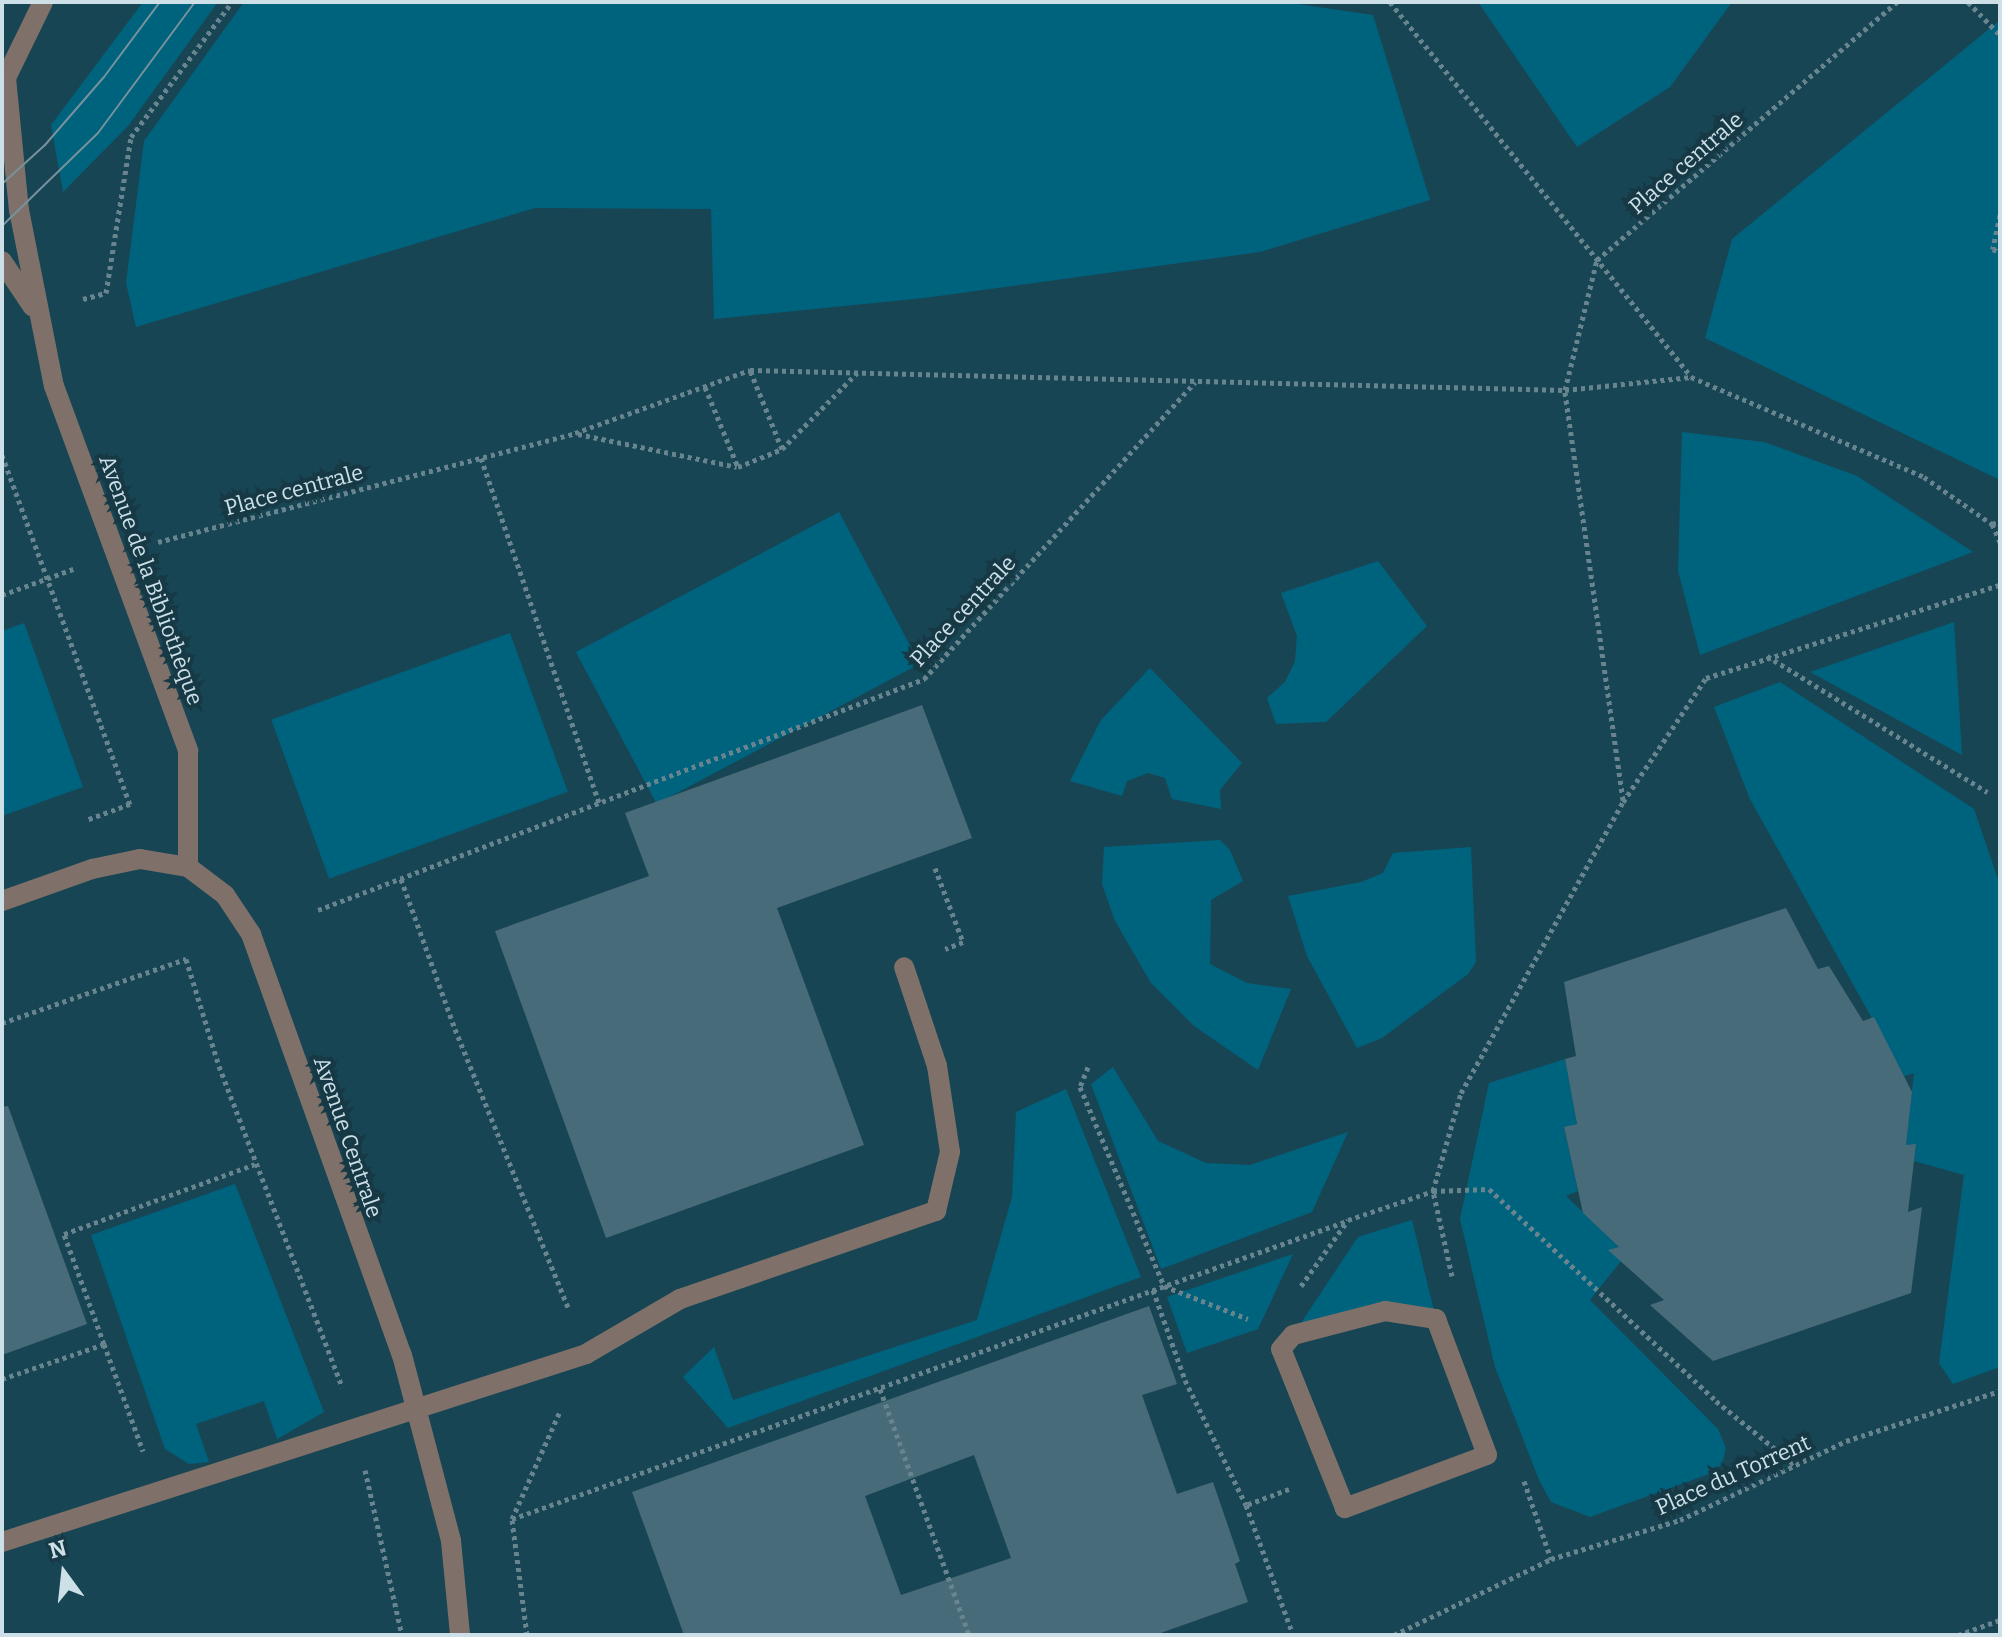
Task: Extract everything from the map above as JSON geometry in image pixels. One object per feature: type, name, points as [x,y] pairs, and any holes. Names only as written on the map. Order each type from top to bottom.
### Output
[{"type":"street","name":"Avenue de la Bibliothèque","points":[[43,2],[6,78],[10,153],[37,313],[54,386],[188,751],[188,867]]},
{"type":"street","points":[[2,261],[37,313]]},
{"type":"street","name":"Avenue Centrale","points":[[2,901],[92,869],[140,859],[188,867],[225,895],[251,934],[417,1408],[451,1541],[460,1635]]},
{"type":"street","points":[[2,1542],[586,1354],[680,1299],[936,1211],[950,1152],[937,1066],[904,967]]},
{"type":"street","points":[[1385,1311],[1436,1319],[1487,1455],[1345,1508],[1281,1349],[1293,1335],[1385,1311]]},
{"type":"path","points":[[77,301],[106,293],[131,137],[232,2]]},
{"type":"path","points":[[1390,2],[1691,377],[1924,477],[1992,524],[2000,542]]},
{"type":"path","points":[[1884,2],[1886,11]]},
{"type":"path","name":"Place centrale","points":[[1597,260],[1897,2]]},
{"type":"path","points":[[1968,2],[2000,35]]},
{"type":"path","points":[[2000,215],[1993,249],[2000,253]]},
{"type":"path","points":[[1597,260],[1565,390],[1623,802]]},
{"type":"path","points":[[750,370],[782,449]]},
{"type":"path","name":"Place centrale","points":[[2,595],[115,553],[575,433],[750,370],[1565,390],[1691,377]]},
{"type":"path","points":[[575,433],[738,467],[782,449],[858,373]]},
{"type":"path","name":"Place centrale","points":[[318,910],[924,679],[1196,381]]},
{"type":"path","points":[[705,387],[738,467]]},
{"type":"path","points":[[2,455],[130,804],[73,825]]},
{"type":"path","points":[[481,458],[599,803]]},
{"type":"path","points":[[1992,524],[2000,521]]},
{"type":"path","points":[[1453,1282],[1433,1191],[1461,1093],[1623,802],[1706,678],[1767,656],[2000,585]]},
{"type":"path","points":[[1767,656],[1987,792]]},
{"type":"path","points":[[904,967],[963,942],[935,868]]},
{"type":"path","points":[[401,879],[586,1354],[512,1519],[527,1635]]},
{"type":"path","points":[[2,1023],[186,959],[255,1164],[356,1428],[402,1635]]},
{"type":"path","points":[[1088,1067],[1080,1087],[1164,1286],[1257,1323]]},
{"type":"path","points":[[158,1494],[64,1234],[255,1164]]},
{"type":"path","points":[[512,1519],[1348,1220]]},
{"type":"path","points":[[1153,1290],[1185,1380],[1246,1505]]},
{"type":"path","points":[[2,1379],[104,1344]]},
{"type":"path","points":[[880,1389],[969,1635]]},
{"type":"path","name":"Place du Torrent","points":[[1394,1635],[1551,1559],[1680,1520],[1846,1441],[2000,1391]]},
{"type":"path","points":[[1522,1477],[1551,1559]]},
{"type":"path","points":[[1958,1635],[2000,1620]]},
{"type":"shaded area","points":[[2,2],[2000,2],[2000,1635],[2,1635]]},
{"type":"shaded area","points":[[143,2],[218,2],[128,126],[63,192],[51,125]]},
{"type":"shaded area","points":[[244,2],[1284,2],[1373,15],[1430,200],[1260,252],[924,298],[714,319],[711,209],[535,208],[136,327],[126,283],[144,141]]},
{"type":"shaded area","points":[[1478,2],[1732,2],[1670,87],[1577,147]]},
{"type":"shaded area","points":[[2000,20],[2000,480],[1705,338],[1732,239]]},
{"type":"shaded area","points":[[1682,432],[1764,442],[1857,476],[1973,552],[1700,655],[1678,571]]},
{"type":"shaded area","points":[[839,512],[920,664],[657,804],[576,652]]},
{"type":"shaded area","points":[[1378,561],[1427,626],[1326,722],[1276,724],[1267,698],[1285,682],[1295,661],[1297,636],[1281,593]]},
{"type":"shaded area","points":[[1954,622],[1962,755],[1810,672]]},
{"type":"shaded area","points":[[24,623],[83,787],[2,816],[2,631]]},
{"type":"shaded area","points":[[510,633],[568,792],[329,879],[271,720]]},
{"type":"shaded area","points":[[1150,668],[1242,763],[1220,790],[1221,809],[1172,799],[1165,778],[1148,773],[1127,781],[1122,796],[1070,781],[1101,720]]},
{"type":"shaded area","points":[[1780,682],[1974,809],[2000,885],[2000,1367],[1953,1384],[1939,1363],[1964,1175],[1914,1161],[1916,1145],[1906,1145],[1914,1073],[1904,1076],[1750,799],[1714,707]]},
{"type":"shaded area","points":[[1220,840],[1230,850],[1243,881],[1211,900],[1210,964],[1247,983],[1291,989],[1258,1070],[1194,1026],[1151,983],[1115,921],[1102,884],[1104,847]]},
{"type":"shaded area","points":[[1471,847],[1476,962],[1468,974],[1382,1038],[1357,1048],[1307,956],[1288,896],[1361,882],[1383,873],[1393,853]]},
{"type":"shaded area","points":[[1565,1059],[1577,1124],[1564,1128],[1578,1191],[1566,1196],[1619,1247],[1609,1250],[1621,1261],[1590,1300],[1718,1429],[1726,1448],[1722,1464],[1709,1474],[1590,1517],[1551,1502],[1539,1480],[1495,1367],[1460,1219],[1489,1083]]},
{"type":"shaded area","points":[[1113,1067],[1158,1141],[1206,1163],[1250,1165],[1348,1132],[1312,1212],[1161,1269],[1091,1084]]},
{"type":"shaded area","points":[[1066,1089],[1141,1277],[728,1428],[683,1377],[714,1347],[733,1400],[977,1320],[1012,1197],[1016,1112]]},
{"type":"shaded area","points":[[235,1184],[324,1412],[277,1439],[264,1401],[196,1424],[209,1462],[189,1464],[165,1449],[91,1235]]},
{"type":"shaded area","points":[[1412,1220],[1436,1319],[1385,1311],[1293,1335],[1358,1237]]},
{"type":"shaded area","points":[[1293,1254],[1258,1329],[1187,1353],[1167,1297]]},
{"type":"building","points":[[922,705],[972,838],[777,908],[864,1145],[606,1238],[495,931],[649,876],[625,813]]},
{"type":"building","points":[[1786,908],[1818,969],[1829,966],[1863,1021],[1874,1017],[1912,1092],[1906,1145],[1916,1144],[1908,1212],[1922,1207],[1911,1293],[1713,1361],[1650,1305],[1664,1300],[1608,1250],[1619,1247],[1583,1213],[1564,1127],[1577,1124],[1565,1059],[1576,1056],[1564,982]]},
{"type":"building","points":[[8,1106],[87,1324],[2,1355],[2,1107]]},
{"type":"building","points":[[1149,1306],[1177,1384],[1142,1395],[1177,1494],[1213,1482],[1240,1561],[1235,1564],[1248,1602],[1155,1635],[684,1635],[632,1492]],"holes":[[[974,1455],[1011,1558],[901,1595],[865,1496]]]},
{"type":"tram line","points":[[2,184],[45,145],[104,77],[160,2]]},
{"type":"tram line","points":[[2,226],[98,133],[195,2]]}]
